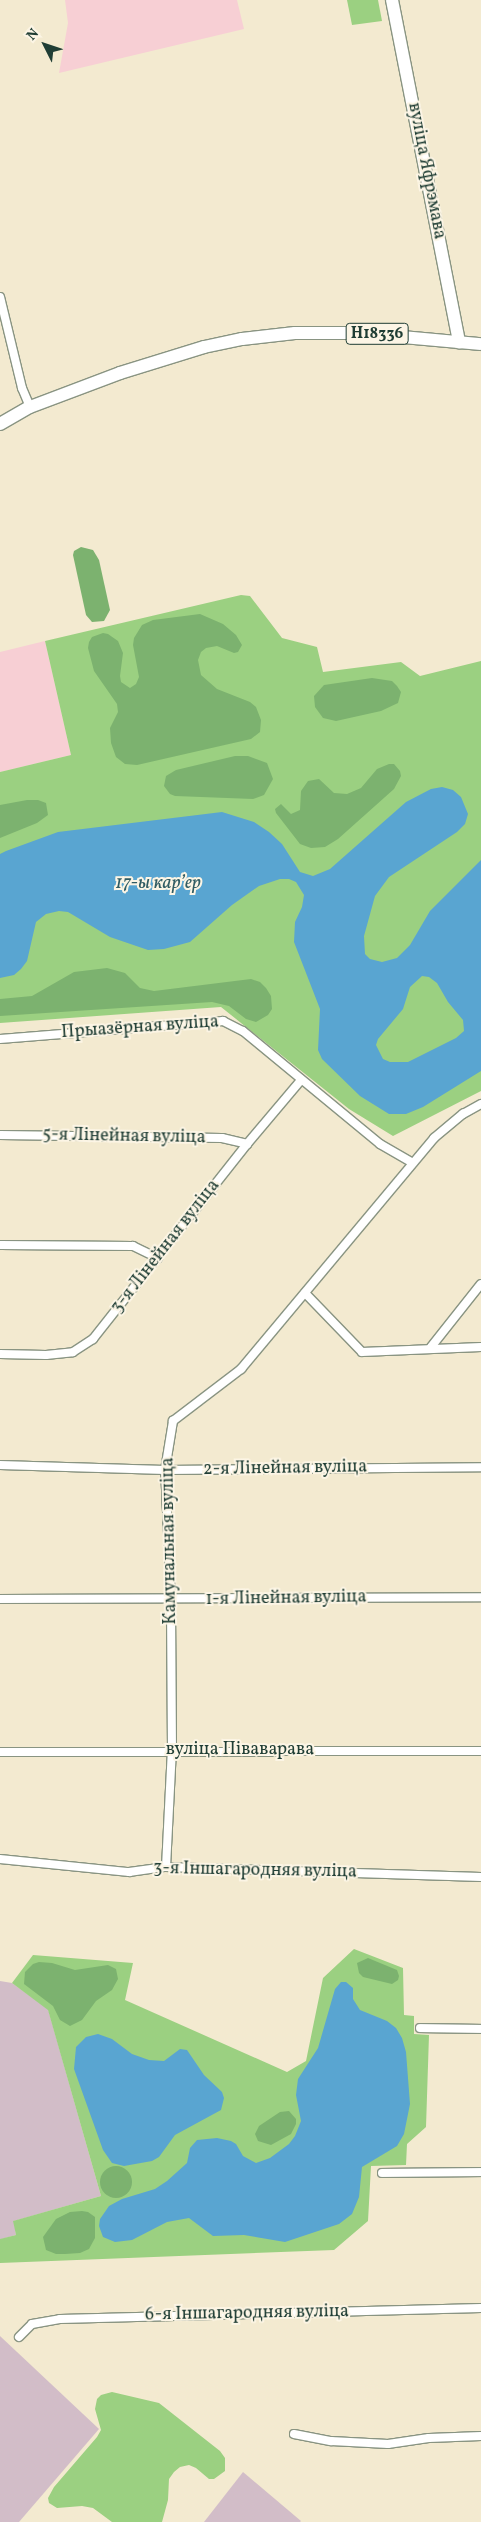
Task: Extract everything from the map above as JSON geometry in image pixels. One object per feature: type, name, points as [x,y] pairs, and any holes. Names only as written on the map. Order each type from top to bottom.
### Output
[{"type":"main road","name":"вуліца Яфрэмава","points":[[392,0],[459,343]]},
{"type":"main road","name":"Н18336","points":[[0,424],[30,407],[167,358],[242,339],[295,333],[358,333],[481,344]]},
{"type":"street","points":[[0,297],[22,388],[30,407]]},
{"type":"street","name":"Прыазёрная вуліца","points":[[0,1039],[222,1021],[243,1031],[300,1080],[380,1144],[412,1162]]},
{"type":"street","name":"3-я Лінейная вуліца","points":[[0,1354],[46,1355],[73,1352],[93,1339],[300,1080]]},
{"type":"street","name":"Камунальная вуліца","points":[[166,1867],[172,1750],[171,1600],[165,1470],[173,1421],[241,1368],[412,1162],[434,1138],[463,1114],[481,1104]]},
{"type":"street","name":"5-я Лінейная вуліца","points":[[0,1135],[222,1138],[247,1144]]},
{"type":"street","points":[[0,1245],[133,1246],[158,1258]]},
{"type":"street","points":[[431,1347],[481,1284]]},
{"type":"street","points":[[305,1293],[362,1352],[431,1347],[481,1347]]},
{"type":"street","name":"2-я Лінейная вуліца","points":[[0,1465],[165,1470],[481,1467]]},
{"type":"street","name":"1-я Лінейная вуліца","points":[[0,1599],[171,1600],[481,1597]]},
{"type":"street","name":"вуліца Піваварава","points":[[0,1752],[172,1750],[481,1751]]},
{"type":"street","name":"3-я Іншагародняя вуліца","points":[[0,1859],[129,1872],[166,1867],[481,1877]]},
{"type":"street","points":[[420,2028],[481,2030]]},
{"type":"street","points":[[382,2173],[481,2172]]},
{"type":"street","name":"6-я Іншагародняя вуліца","points":[[19,2337],[32,2324],[60,2319],[481,2308]]},
{"type":"street","points":[[294,2434],[331,2441],[388,2444],[429,2438],[481,2436]]},
{"type":"shaded area","points":[[65,0],[237,0],[244,29],[59,73],[68,23]]},
{"type":"shaded area","points":[[45,641],[71,755],[0,772],[0,652]]},
{"type":"shaded area","points":[[0,1981],[12,1983],[48,2009],[101,2196],[14,2221],[16,2235],[2,2239],[0,2239]]},
{"type":"shaded area","points":[[0,2336],[99,2429],[19,2522],[0,2522]]},
{"type":"shaded area","points":[[243,2472],[301,2521],[204,2522]]},
{"type":"green space","points":[[347,0],[378,0],[382,21],[352,25]]},
{"type":"green space","points":[[81,547],[93,550],[99,560],[110,610],[104,621],[92,622],[86,615],[73,555],[74,551]]},
{"type":"green space","points":[[241,595],[250,596],[282,638],[317,647],[323,672],[401,662],[420,676],[481,661],[481,1091],[393,1136],[349,1109],[221,1007],[0,1023],[0,772],[71,755],[45,641]]},
{"type":"green space","points":[[200,614],[223,624],[236,635],[242,645],[238,652],[234,653],[217,646],[206,648],[201,652],[198,660],[201,675],[217,689],[250,702],[256,707],[261,720],[260,732],[251,739],[137,765],[125,764],[116,757],[111,743],[110,728],[118,712],[117,704],[94,671],[88,648],[89,642],[92,637],[103,633],[118,641],[123,653],[121,682],[130,688],[136,684],[139,677],[133,645],[134,638],[142,625],[153,620]]},
{"type":"green space","points":[[372,678],[392,681],[401,692],[398,703],[381,711],[336,721],[323,718],[315,707],[314,696],[324,685]]},
{"type":"green space","points":[[235,756],[248,756],[267,763],[273,779],[264,795],[253,799],[175,796],[170,794],[164,786],[166,776],[176,770]]},
{"type":"green space","points":[[394,764],[400,771],[401,776],[394,789],[338,839],[325,847],[311,848],[300,844],[276,813],[275,809],[281,804],[291,814],[300,810],[301,791],[308,781],[319,779],[334,793],[347,794],[361,788],[377,769]]},
{"type":"green space","points":[[38,800],[46,803],[48,815],[37,823],[0,838],[0,805]]},
{"type":"green space","points":[[107,968],[125,973],[140,988],[154,991],[251,979],[260,982],[266,988],[271,996],[272,1009],[268,1015],[256,1022],[246,1019],[229,1006],[212,1002],[0,1016],[0,999],[32,996],[74,972]]},
{"type":"green space","points":[[354,1949],[403,1968],[404,2015],[414,2016],[414,2034],[429,2035],[426,2127],[407,2144],[406,2165],[371,2166],[368,2221],[334,2250],[0,2263],[0,2239],[16,2235],[13,2221],[101,2196],[48,2010],[12,1983],[33,1955],[133,1963],[125,2000],[287,2072],[306,2061],[323,1978]]},
{"type":"green space","points":[[368,1958],[397,1970],[398,1980],[392,1984],[363,1977],[359,1973],[357,1963]]},
{"type":"green space","points":[[39,1962],[52,1963],[75,1970],[108,1965],[116,1969],[118,1979],[112,1990],[96,2001],[82,2020],[70,2026],[60,2020],[53,2006],[24,1984],[25,1972],[33,1964]]},
{"type":"green space","points":[[289,2111],[296,2119],[296,2124],[291,2134],[271,2145],[258,2141],[255,2134],[259,2126],[280,2112]]},
{"type":"green space","points":[[116,2166],[122,2167],[127,2171],[131,2176],[131,2188],[127,2193],[122,2197],[116,2198],[110,2197],[105,2193],[101,2188],[100,2182],[101,2176],[105,2171],[110,2167]]},
{"type":"green space","points":[[70,2212],[88,2212],[95,2217],[95,2238],[89,2249],[80,2253],[65,2254],[56,2254],[46,2250],[43,2237],[56,2219]]},
{"type":"green space","points":[[112,2392],[159,2403],[220,2451],[225,2458],[225,2471],[214,2479],[209,2479],[196,2468],[189,2465],[180,2467],[174,2472],[169,2479],[168,2500],[162,2522],[112,2522],[93,2508],[82,2506],[57,2508],[49,2503],[48,2498],[54,2487],[101,2430],[95,2409],[97,2399],[101,2395]]},
{"type":"water","name":"17-ы кар’ер","points":[[442,787],[453,790],[461,797],[468,814],[465,824],[457,832],[389,877],[375,896],[364,936],[365,954],[370,959],[382,962],[397,958],[410,945],[430,911],[481,860],[481,1071],[423,1107],[406,1114],[389,1114],[360,1096],[322,1059],[318,1050],[320,1009],[294,942],[295,922],[302,907],[304,895],[296,882],[289,879],[280,879],[259,886],[232,905],[190,942],[164,949],[148,950],[110,937],[68,912],[59,911],[46,914],[36,922],[27,961],[14,975],[0,978],[0,854],[6,851],[58,832],[222,812],[254,822],[269,832],[282,844],[300,872],[313,876],[330,869],[406,802],[431,789]],"holes":[[[422,976],[429,977],[437,983],[448,1002],[463,1020],[464,1031],[456,1038],[408,1062],[390,1062],[383,1059],[376,1045],[378,1039],[403,1009],[410,987]]]},
{"type":"water","points":[[341,1982],[346,1982],[353,1988],[353,1999],[360,2010],[387,2021],[396,2028],[402,2038],[406,2052],[410,2104],[404,2134],[397,2146],[362,2167],[359,2197],[352,2214],[339,2224],[285,2242],[244,2235],[213,2236],[189,2218],[167,2222],[132,2240],[115,2242],[103,2237],[99,2226],[100,2219],[109,2206],[122,2199],[155,2189],[167,2181],[187,2163],[190,2148],[197,2140],[217,2138],[231,2141],[236,2144],[243,2156],[256,2163],[270,2158],[289,2144],[295,2136],[301,2121],[296,2095],[298,2079],[318,2048],[335,1989]]},
{"type":"water","points":[[98,2034],[112,2039],[132,2054],[149,2060],[164,2061],[180,2049],[187,2050],[204,2075],[222,2092],[224,2098],[221,2110],[175,2135],[159,2157],[152,2161],[124,2166],[112,2163],[103,2150],[74,2069],[76,2047],[86,2037]]}]
